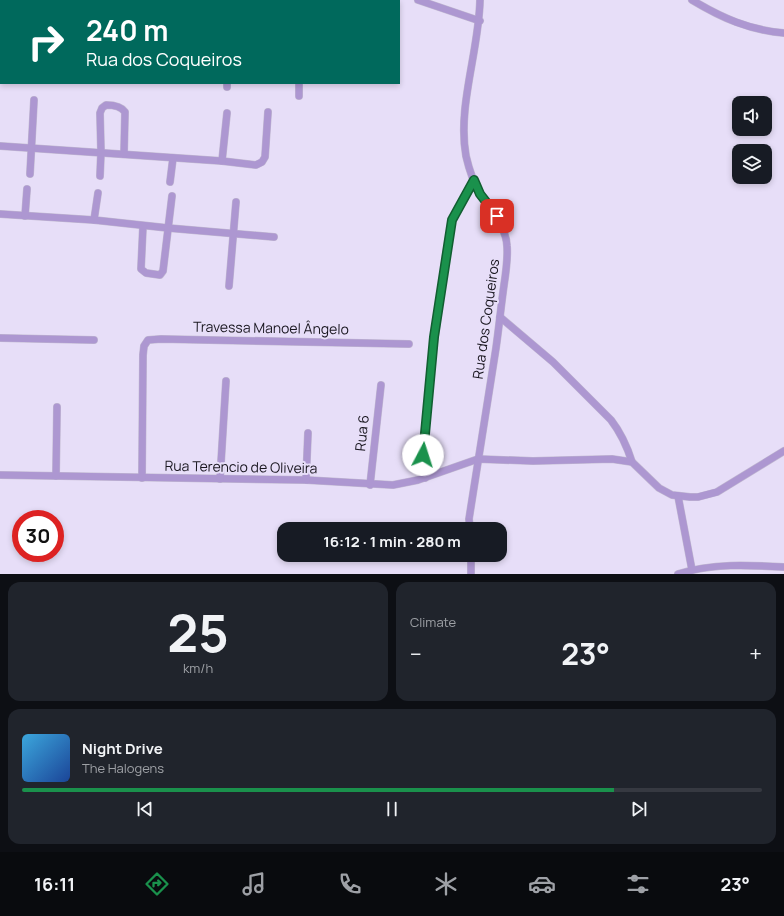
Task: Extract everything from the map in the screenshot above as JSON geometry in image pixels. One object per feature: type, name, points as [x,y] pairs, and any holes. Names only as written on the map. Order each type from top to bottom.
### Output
[{"type":"street","points":[[418,0],[480,20]]},
{"type":"street","name":"Rua dos Coqueiros","points":[[469,522],[507,262],[507,245],[504,233],[497,216],[480,194],[474,180],[466,156],[464,138],[464,123],[480,20],[480,0]]},
{"type":"street","points":[[692,0],[741,25],[754,29],[784,33]]},
{"type":"street","points":[[299,84],[299,96]]},
{"type":"street","points":[[30,174],[34,100]]},
{"type":"street","points":[[100,176],[100,113],[102,108],[108,105],[117,106],[125,112],[124,154]]},
{"type":"street","points":[[0,146],[101,152],[256,165],[263,161],[265,156],[268,112]]},
{"type":"street","points":[[222,161],[227,114]]},
{"type":"street","points":[[170,182],[173,158]]},
{"type":"street","points":[[425,478],[423,455],[431,366],[446,254],[452,220],[474,180]]},
{"type":"street","points":[[25,216],[27,188]]},
{"type":"street","points":[[94,220],[98,193]]},
{"type":"street","points":[[143,226],[141,269],[146,274],[159,275],[163,271],[172,196]]},
{"type":"street","points":[[229,286],[236,202]]},
{"type":"street","points":[[0,214],[94,220],[143,226],[274,237]]},
{"type":"street","points":[[500,317],[553,362],[611,420],[626,443],[632,462],[659,488],[672,495],[698,497],[717,492],[784,451]]},
{"type":"street","points":[[0,338],[94,340]]},
{"type":"street","name":"Travessa Manoel Ângelo","points":[[142,478],[143,355],[144,346],[148,340],[409,344]]},
{"type":"street","points":[[220,479],[226,381]]},
{"type":"street","name":"Rua 6","points":[[370,485],[380,385]]},
{"type":"street","points":[[56,407],[56,476]]},
{"type":"street","points":[[306,480],[308,433]]},
{"type":"street","points":[[478,459],[534,461],[612,459],[632,462]]},
{"type":"street","name":"Rua Terencio de Oliveira","points":[[0,475],[306,480],[370,485],[404,484],[478,459]]},
{"type":"street","points":[[678,496],[692,570]]},
{"type":"street","points":[[471,562],[471,574]]},
{"type":"street","points":[[678,574],[692,570],[731,566],[762,565],[784,567]]},
{"type":"route","points":[[423,455],[434,337],[452,220],[474,180],[480,194],[497,216]]}]
